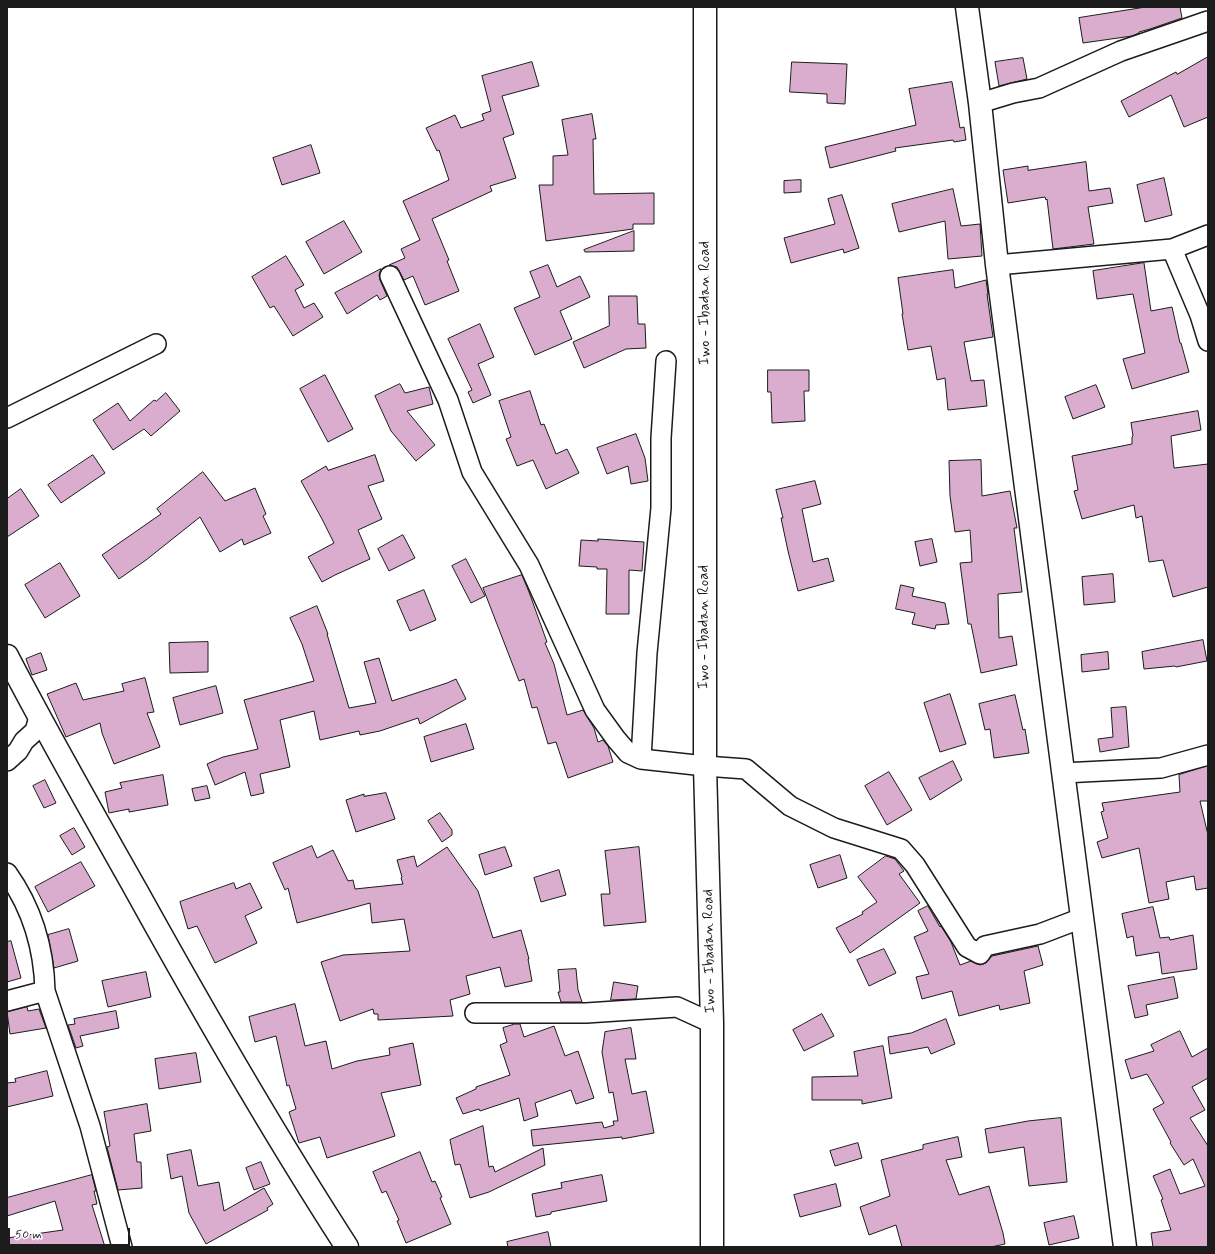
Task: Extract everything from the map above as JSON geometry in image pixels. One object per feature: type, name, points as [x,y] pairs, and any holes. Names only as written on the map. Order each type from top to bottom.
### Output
[{"type":"street","name":"Iwo - Ibadan Road","points":[[705,7],[705,766],[712,1023],[712,1247]]},
{"type":"street","points":[[967,7],[980,103],[997,265],[1125,1247]]},
{"type":"street","points":[[980,103],[1013,93],[1039,88],[1121,51],[1208,21]]},
{"type":"street","points":[[997,265],[1172,249],[1208,235]]},
{"type":"street","points":[[1172,249],[1200,315],[1208,341]]},
{"type":"street","points":[[390,276],[448,400],[472,472],[529,565],[595,710],[616,740],[628,753],[641,759],[746,769],[790,806],[834,828],[901,849],[915,865],[967,947],[980,954],[984,946],[1040,934],[1082,918]]},
{"type":"street","points":[[7,418],[156,344]]},
{"type":"street","points":[[641,759],[647,646],[661,508],[661,438],[666,362]]},
{"type":"street","points":[[7,656],[39,717],[186,980],[305,1182],[347,1247]]},
{"type":"street","points":[[7,761],[18,751],[24,741],[35,731],[39,717]]},
{"type":"street","points":[[1063,773],[1161,768],[1208,755]]},
{"type":"street","points":[[7,873],[28,907],[38,940],[44,969],[45,991],[90,1126],[122,1247]]},
{"type":"street","points":[[7,1001],[45,991]]},
{"type":"street","points":[[475,1013],[586,1013],[677,1007],[712,1023]]},
{"type":"building","points":[[1146,7],[1180,7],[1182,18],[1139,32],[1132,36],[1083,43],[1079,18]]},
{"type":"building","points":[[1208,57],[1208,117],[1184,127],[1171,95],[1129,117],[1121,101]]},
{"type":"building","points":[[1023,58],[1027,79],[999,86],[995,62]]},
{"type":"building","points":[[532,62],[539,86],[502,96],[514,134],[503,138],[516,178],[490,186],[492,191],[432,219],[449,260],[447,261],[459,291],[425,305],[413,276],[404,280],[397,267],[389,265],[405,258],[401,249],[420,240],[403,201],[449,180],[439,150],[437,151],[426,128],[455,115],[461,128],[484,120],[482,114],[491,111],[482,76]]},
{"type":"building","points":[[792,62],[847,64],[845,104],[827,103],[827,94],[790,92]]},
{"type":"building","points":[[952,82],[960,128],[964,127],[966,140],[954,142],[953,140],[895,148],[896,151],[830,168],[825,147],[916,125],[909,89]]},
{"type":"building","points":[[592,114],[596,139],[593,139],[594,194],[654,193],[654,224],[633,224],[633,229],[546,241],[539,185],[553,185],[553,156],[568,155],[562,120]]},
{"type":"building","points":[[311,145],[320,173],[282,185],[273,158]]},
{"type":"building","points":[[1086,162],[1089,191],[1110,188],[1113,203],[1088,207],[1094,244],[1053,249],[1047,199],[1046,200],[1045,197],[1008,203],[1003,170],[1028,166],[1028,170]]},
{"type":"building","points":[[1164,178],[1172,215],[1145,222],[1137,185]]},
{"type":"building","points":[[801,180],[801,192],[784,193],[784,181]]},
{"type":"building","points":[[953,189],[961,226],[980,224],[982,256],[948,259],[945,221],[899,232],[892,204]]},
{"type":"building","points":[[842,195],[859,248],[844,253],[843,249],[791,263],[784,238],[835,224],[828,199]]},
{"type":"building","points":[[344,221],[362,252],[324,274],[306,242]]},
{"type":"building","points":[[634,231],[634,251],[585,252],[584,250]]},
{"type":"building","points":[[286,256],[304,285],[295,290],[304,308],[314,303],[323,317],[293,336],[274,306],[270,308],[252,277]]},
{"type":"building","points":[[1144,263],[1151,311],[1172,307],[1180,343],[1189,372],[1132,389],[1123,359],[1145,353],[1133,294],[1097,299],[1093,271]]},
{"type":"building","points":[[548,265],[557,287],[580,276],[590,297],[560,311],[572,339],[535,355],[514,308],[540,297],[530,272]]},
{"type":"building","points":[[381,269],[379,275],[380,280],[387,296],[380,300],[377,295],[347,314],[335,293]]},
{"type":"building","points":[[953,270],[955,288],[986,280],[993,337],[964,342],[971,381],[984,380],[987,406],[948,410],[945,378],[937,380],[931,346],[908,350],[898,278]]},
{"type":"building","points":[[609,296],[637,296],[638,324],[645,324],[646,348],[626,349],[584,368],[573,342],[609,326]]},
{"type":"building","points":[[480,324],[494,357],[478,364],[491,395],[473,403],[468,392],[472,390],[448,339]]},
{"type":"building","points":[[768,370],[809,370],[809,391],[804,391],[805,421],[772,423],[771,392],[768,392]]},
{"type":"building","points":[[325,375],[353,429],[328,442],[300,389]]},
{"type":"building","points":[[400,384],[405,393],[429,387],[433,404],[407,411],[435,445],[416,461],[391,431],[375,396]]},
{"type":"building","points":[[1096,385],[1105,407],[1073,419],[1065,397]]},
{"type":"building","points":[[530,391],[541,425],[544,424],[556,454],[567,449],[579,473],[546,489],[533,460],[517,466],[506,439],[511,437],[499,401]]},
{"type":"building","points":[[166,393],[180,411],[151,436],[144,429],[113,450],[93,420],[118,403],[130,421],[154,400],[156,401]]},
{"type":"building","points":[[1198,411],[1201,430],[1171,436],[1174,468],[1208,464],[1208,587],[1173,597],[1163,560],[1149,562],[1142,516],[1136,518],[1134,505],[1082,519],[1074,491],[1078,490],[1072,456],[1132,444],[1133,436],[1131,423]]},
{"type":"building","points":[[636,434],[645,458],[648,481],[631,484],[628,466],[607,474],[597,448]]},
{"type":"building","points":[[93,455],[105,473],[61,503],[48,485]]},
{"type":"building","points":[[375,455],[384,481],[368,486],[382,519],[358,530],[370,559],[322,582],[308,557],[334,543],[301,481],[326,466],[328,470]]},
{"type":"building","points":[[981,460],[982,496],[1010,491],[1017,528],[1014,528],[1022,592],[998,594],[999,638],[1012,636],[1017,665],[981,673],[971,624],[968,624],[960,563],[972,562],[970,530],[955,532],[950,496],[949,461]]},
{"type":"building","points":[[203,472],[225,501],[255,488],[266,514],[263,516],[271,533],[244,545],[242,539],[220,552],[200,517],[146,560],[119,579],[102,555],[161,514],[157,509]]},
{"type":"building","points":[[815,481],[821,504],[802,509],[813,562],[828,558],[834,581],[798,591],[788,551],[781,518],[783,518],[776,490]]},
{"type":"building","points":[[21,489],[39,516],[7,537],[7,499]]},
{"type":"building","points":[[403,535],[415,558],[389,571],[378,549]]},
{"type":"building","points":[[598,539],[644,542],[642,571],[629,570],[629,614],[606,614],[607,569],[579,566],[581,540],[598,541]]},
{"type":"building","points":[[932,539],[937,562],[920,566],[915,542]]},
{"type":"building","points":[[466,559],[485,596],[471,603],[452,566]]},
{"type":"building","points":[[60,563],[80,596],[45,618],[25,585]]},
{"type":"building","points":[[1113,574],[1115,602],[1084,605],[1082,577]]},
{"type":"building","points":[[522,575],[547,642],[545,643],[554,664],[567,715],[583,710],[594,728],[598,742],[603,740],[608,746],[613,762],[568,778],[556,742],[548,744],[537,707],[532,708],[524,679],[519,681],[483,588]]},
{"type":"building","points":[[901,585],[914,588],[912,596],[945,603],[949,624],[936,625],[935,629],[912,624],[915,613],[896,609]]},
{"type":"building","points":[[424,590],[436,620],[410,631],[397,601]]},
{"type":"building","points":[[317,606],[328,634],[349,708],[376,703],[364,662],[379,658],[392,701],[456,679],[466,699],[420,724],[418,718],[380,731],[360,735],[359,731],[320,740],[314,711],[280,720],[290,767],[260,774],[264,793],[251,796],[245,772],[215,785],[207,764],[223,757],[258,749],[244,700],[314,681],[302,644],[290,618]]},
{"type":"building","points":[[1203,640],[1207,661],[1176,667],[1144,669],[1142,652]]},
{"type":"building","points":[[208,642],[208,672],[170,673],[169,643]]},
{"type":"building","points":[[1108,652],[1109,669],[1082,672],[1081,655]]},
{"type":"building","points":[[41,653],[47,670],[32,675],[26,659]]},
{"type":"building","points":[[145,678],[154,712],[147,713],[160,747],[114,764],[102,733],[100,723],[66,737],[47,694],[76,683],[83,700],[124,691],[122,684]]},
{"type":"building","points":[[216,686],[223,713],[180,725],[173,698]]},
{"type":"building","points":[[950,694],[966,744],[940,752],[924,703]]},
{"type":"building","points":[[1015,695],[1023,730],[1025,729],[1029,753],[994,758],[990,729],[985,730],[979,704]]},
{"type":"building","points":[[1126,707],[1129,747],[1100,752],[1098,739],[1113,737],[1111,708]]},
{"type":"building","points":[[466,724],[474,749],[431,762],[424,737]]},
{"type":"building","points":[[953,761],[962,780],[930,800],[919,778]]},
{"type":"building","points":[[1208,766],[1208,801],[1200,801],[1208,835],[1208,888],[1196,890],[1194,876],[1166,882],[1169,899],[1149,903],[1139,848],[1102,858],[1097,842],[1108,838],[1101,812],[1104,811],[1102,803],[1180,792],[1179,775]]},
{"type":"building","points":[[889,772],[912,810],[887,825],[865,786]]},
{"type":"building","points":[[163,775],[168,805],[129,812],[129,809],[109,813],[105,792],[122,788],[120,783]]},
{"type":"building","points":[[45,780],[56,803],[44,808],[33,786]]},
{"type":"building","points":[[207,786],[210,798],[195,801],[192,789]]},
{"type":"building","points":[[386,793],[395,819],[356,832],[346,800],[364,794],[364,796]]},
{"type":"building","points":[[440,813],[452,830],[452,835],[442,842],[428,821]]},
{"type":"building","points":[[74,828],[85,847],[72,855],[60,836]]},
{"type":"building","points":[[312,846],[317,858],[333,850],[348,881],[353,880],[355,889],[403,884],[397,860],[414,856],[417,867],[447,847],[478,891],[493,938],[521,930],[529,959],[532,981],[505,987],[500,967],[466,976],[470,994],[450,1000],[453,1016],[378,1020],[378,1014],[374,1014],[373,1009],[340,1021],[321,962],[343,955],[410,951],[404,919],[372,923],[370,903],[297,923],[288,888],[285,890],[273,863]]},
{"type":"building","points":[[505,847],[512,866],[485,875],[479,855]]},
{"type":"building","points":[[639,847],[646,922],[604,926],[601,894],[610,894],[605,851]]},
{"type":"building","points":[[840,855],[847,878],[818,888],[810,865]]},
{"type":"building","points":[[886,856],[895,859],[904,871],[899,874],[920,903],[850,953],[836,928],[863,914],[862,912],[877,902],[858,877]]},
{"type":"building","points":[[81,862],[95,886],[48,912],[35,887]]},
{"type":"building","points":[[559,870],[566,895],[541,902],[534,878]]},
{"type":"building","points":[[234,883],[236,889],[250,883],[262,908],[245,916],[257,943],[215,963],[197,926],[188,929],[180,902]]},
{"type":"building","points":[[928,906],[951,942],[960,965],[971,961],[980,965],[986,963],[992,956],[1038,946],[1043,965],[1024,971],[1030,1003],[1000,1010],[999,1005],[959,1016],[952,991],[922,999],[916,977],[929,974],[914,937],[928,931],[918,911]]},
{"type":"building","points":[[1153,907],[1160,938],[1169,937],[1170,940],[1193,935],[1197,969],[1162,974],[1159,952],[1136,956],[1133,936],[1127,938],[1122,914]]},
{"type":"building","points":[[69,929],[78,961],[54,968],[48,935]]},
{"type":"building","points":[[11,941],[21,978],[7,982],[7,942]]},
{"type":"building","points":[[884,949],[896,973],[869,986],[857,960]]},
{"type":"building","points":[[576,969],[578,990],[582,1002],[561,1002],[558,992],[560,992],[558,970]]},
{"type":"building","points":[[146,972],[151,997],[108,1007],[102,981]]},
{"type":"building","points":[[1174,977],[1178,998],[1146,1005],[1148,1015],[1135,1018],[1128,986]]},
{"type":"building","points":[[614,982],[638,986],[636,999],[611,1000]]},
{"type":"building","points":[[295,1004],[305,1046],[326,1041],[332,1069],[357,1061],[390,1055],[389,1048],[413,1043],[421,1085],[381,1093],[395,1136],[327,1158],[320,1137],[299,1143],[289,1112],[296,1109],[289,1085],[287,1086],[276,1036],[255,1042],[249,1017]]},
{"type":"building","points":[[27,1007],[28,1011],[39,1009],[46,1028],[10,1034],[7,1012]]},
{"type":"building","points":[[116,1011],[119,1028],[80,1036],[83,1046],[76,1048],[68,1025],[75,1024],[74,1019]]},
{"type":"building","points":[[822,1014],[834,1036],[804,1051],[793,1030]]},
{"type":"building","points":[[946,1019],[955,1044],[931,1054],[928,1047],[890,1054],[888,1037],[911,1033]]},
{"type":"building","points":[[520,1024],[524,1037],[554,1026],[565,1056],[578,1051],[594,1098],[576,1104],[571,1090],[535,1103],[538,1116],[524,1121],[519,1098],[480,1111],[479,1109],[463,1114],[456,1098],[476,1089],[476,1087],[510,1075],[500,1045],[507,1042],[503,1028]]},
{"type":"building","points":[[631,1028],[636,1059],[625,1059],[632,1094],[646,1091],[654,1133],[622,1139],[622,1137],[533,1146],[531,1130],[602,1122],[604,1128],[614,1125],[613,1121],[618,1121],[613,1092],[609,1093],[602,1052],[605,1032]]},
{"type":"building","points":[[1180,1031],[1192,1057],[1208,1048],[1208,1078],[1192,1087],[1205,1110],[1190,1118],[1208,1146],[1208,1247],[1153,1247],[1151,1233],[1171,1230],[1161,1200],[1163,1199],[1153,1176],[1170,1169],[1180,1194],[1205,1186],[1193,1159],[1184,1165],[1170,1143],[1171,1142],[1153,1109],[1164,1103],[1147,1074],[1131,1079],[1125,1060],[1154,1051],[1151,1045]]},
{"type":"building","points":[[883,1046],[892,1098],[862,1104],[862,1100],[812,1100],[812,1077],[858,1076],[854,1052]]},
{"type":"building","points":[[196,1053],[201,1082],[159,1089],[155,1059]]},
{"type":"building","points":[[47,1071],[53,1096],[7,1107],[7,1083],[16,1082],[15,1079]]},
{"type":"building","points":[[147,1104],[151,1131],[134,1134],[137,1162],[141,1162],[142,1188],[118,1190],[107,1147],[110,1146],[104,1112]]},
{"type":"building","points":[[1061,1118],[1067,1182],[1029,1186],[1024,1147],[989,1153],[985,1129],[1028,1121]]},
{"type":"building","points":[[483,1126],[489,1167],[493,1166],[495,1172],[543,1148],[545,1165],[489,1192],[470,1198],[460,1164],[455,1165],[450,1140]]},
{"type":"building","points":[[958,1137],[962,1157],[946,1160],[959,1195],[989,1186],[1005,1244],[991,1247],[902,1247],[896,1225],[869,1235],[860,1207],[890,1196],[881,1160],[923,1149],[923,1145]]},
{"type":"building","points":[[858,1143],[862,1158],[835,1166],[830,1151]]},
{"type":"building","points":[[191,1150],[198,1186],[219,1182],[224,1211],[264,1188],[273,1204],[267,1208],[268,1210],[206,1244],[189,1213],[182,1176],[171,1179],[167,1155]]},
{"type":"building","points":[[420,1152],[432,1182],[435,1181],[442,1197],[440,1198],[451,1224],[406,1243],[397,1221],[399,1220],[386,1191],[382,1193],[373,1172]]},
{"type":"building","points":[[261,1162],[270,1184],[254,1190],[246,1168]]},
{"type":"building","points":[[92,1175],[96,1191],[94,1191],[97,1204],[92,1205],[105,1247],[7,1247],[7,1238],[63,1230],[55,1201],[7,1216],[7,1198]]},
{"type":"building","points":[[602,1175],[607,1201],[551,1212],[551,1214],[536,1217],[532,1194],[562,1188],[561,1183]]},
{"type":"building","points":[[836,1184],[841,1206],[800,1217],[794,1195]]},
{"type":"building","points":[[1074,1216],[1079,1238],[1049,1245],[1044,1223]]},
{"type":"building","points":[[548,1232],[551,1247],[508,1247],[507,1242]]}]
